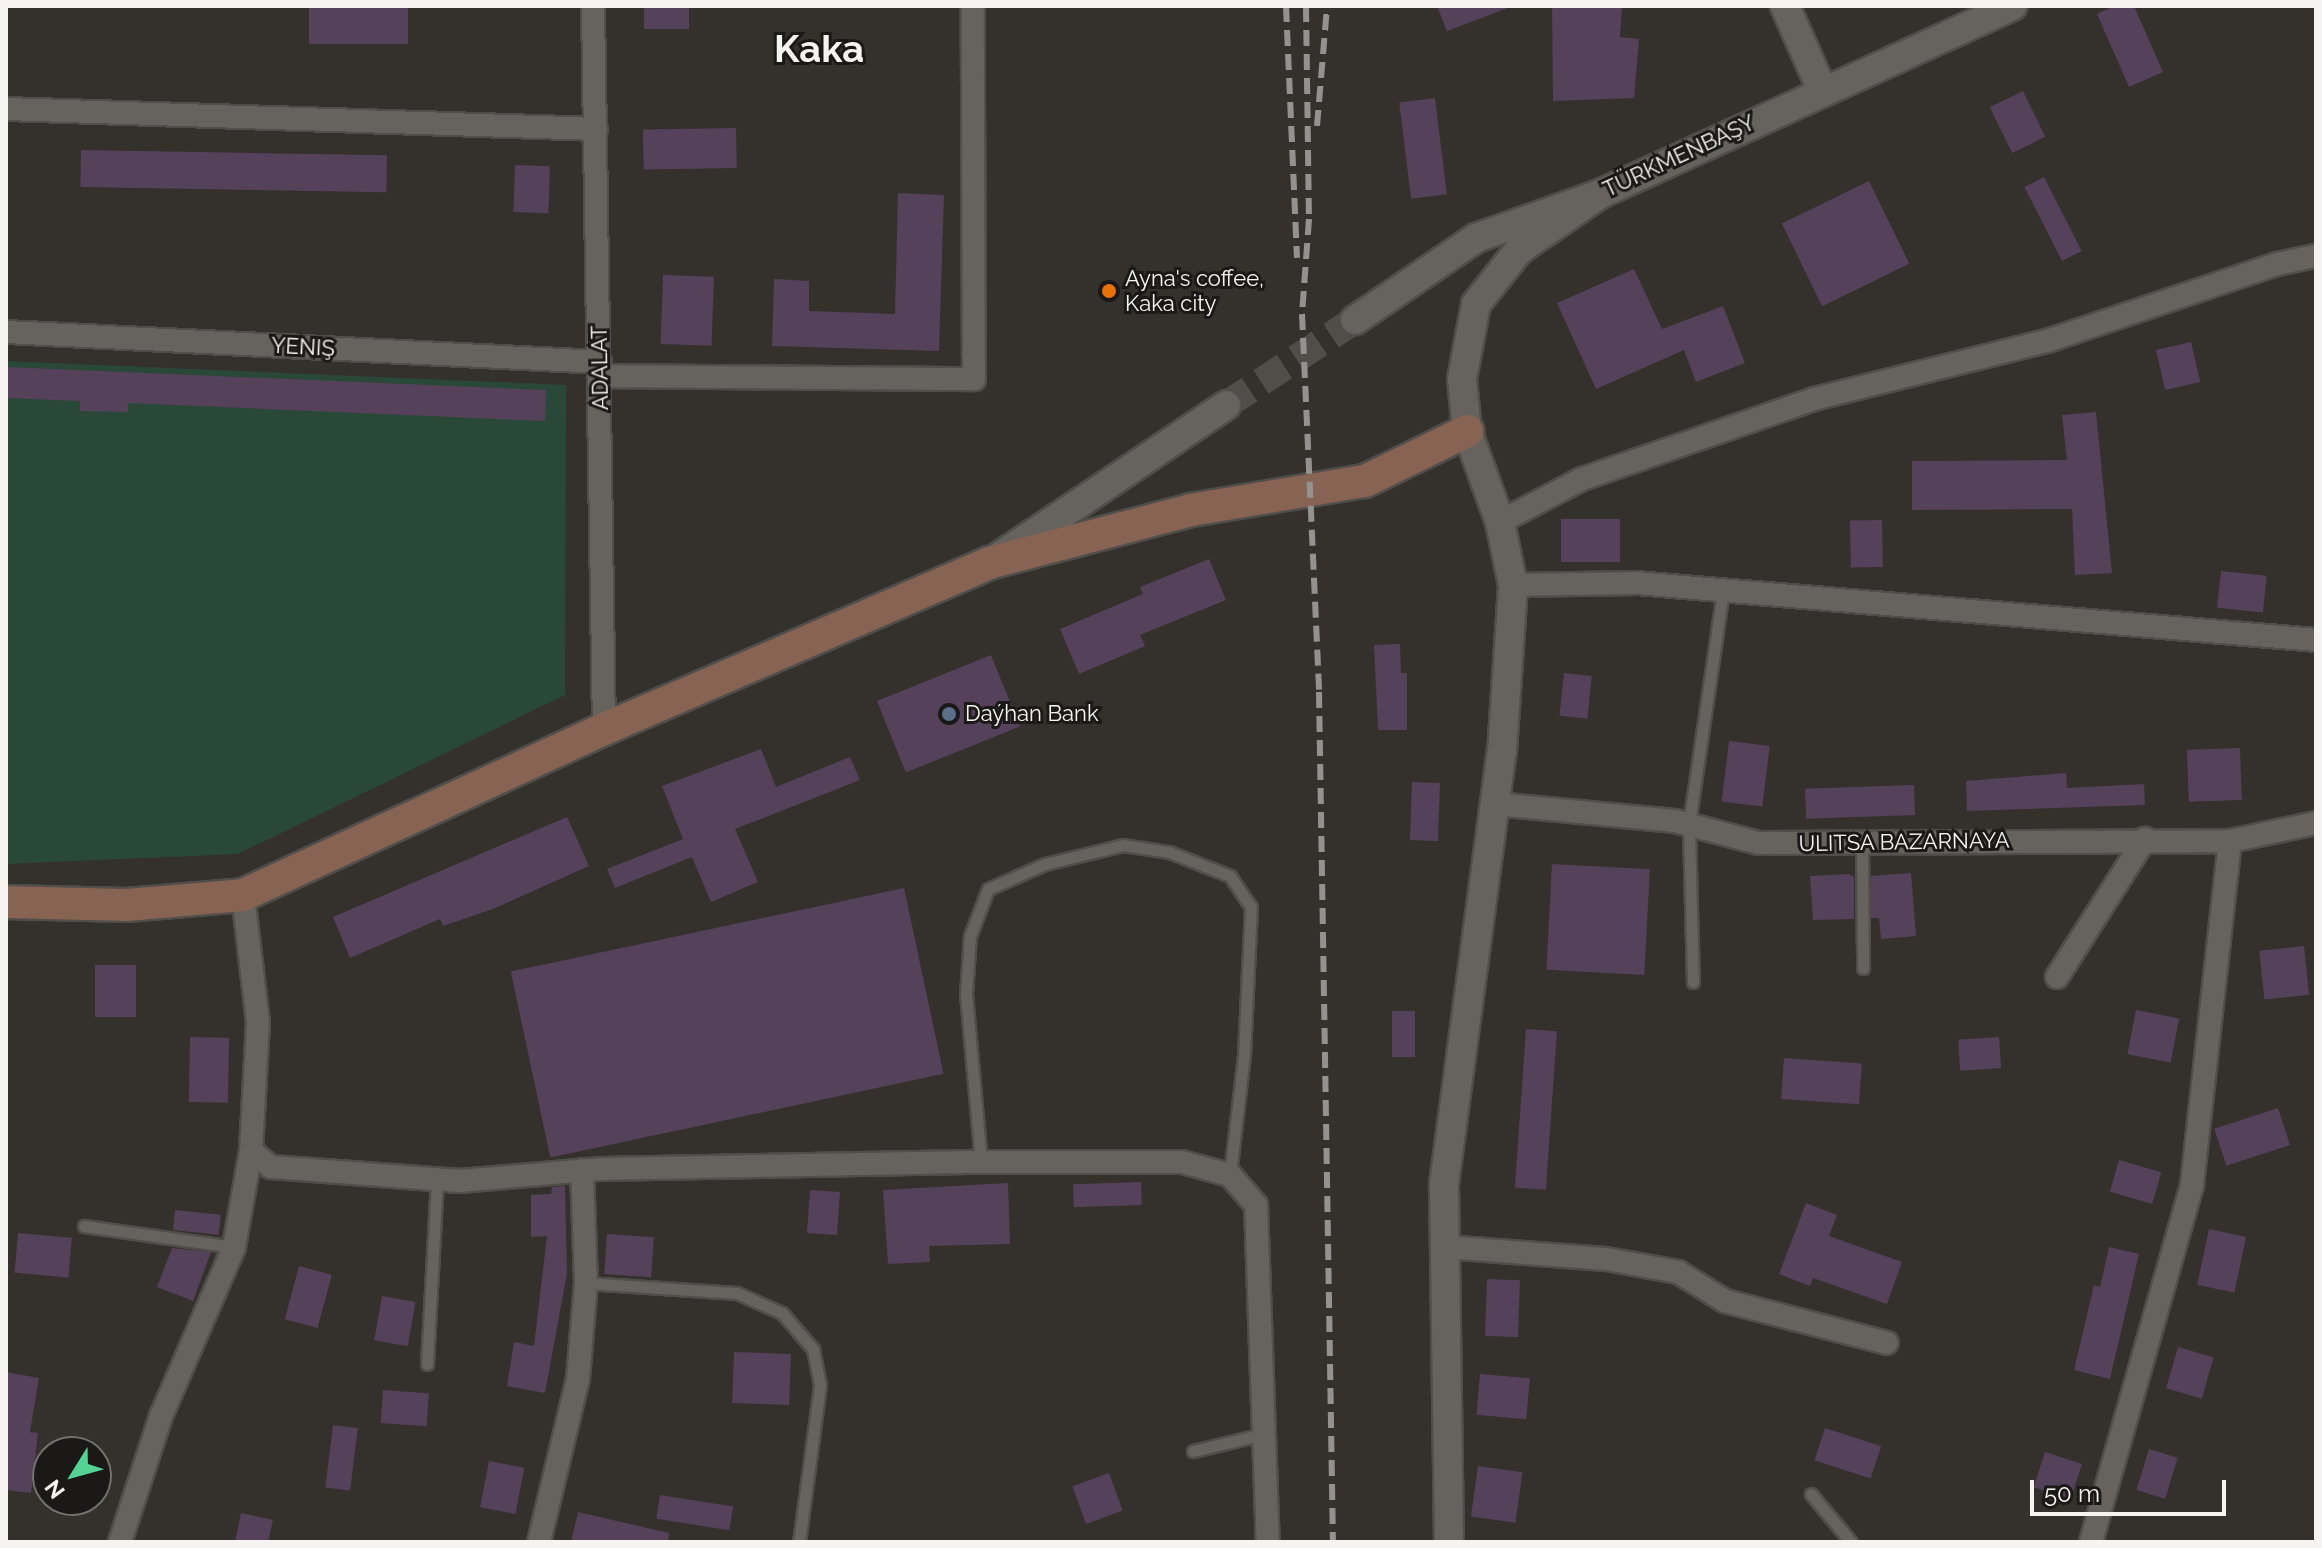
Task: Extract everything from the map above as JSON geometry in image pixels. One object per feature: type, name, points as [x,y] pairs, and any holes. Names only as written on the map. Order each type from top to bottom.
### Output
[{"type":"main road","points":[[6,902],[127,905],[243,895],[604,729],[989,563],[1191,510],[1365,481],[1467,431]]},
{"type":"street","name":"ADALAT","points":[[593,6],[604,729]]},
{"type":"street","name":"YENIŞ","points":[[6,332],[600,369],[974,379],[973,6]]},
{"type":"street","points":[[1785,6],[1822,90]]},
{"type":"street","name":"TÜRKMENBAŞY","points":[[1355,320],[1476,238],[1600,194],[1822,90],[2012,6]]},
{"type":"street","points":[[6,109],[596,129]]},
{"type":"street","points":[[1449,1542],[1444,1184],[1495,804],[1513,585],[1500,522],[1467,431],[1462,379],[1476,304],[1519,250],[1600,194]]},
{"type":"street","points":[[1500,522],[1582,479],[1814,399],[2047,341],[2277,264],[2316,256]]},
{"type":"street","points":[[989,563],[1226,405]]},
{"type":"street","points":[[1513,585],[1636,583],[2316,640]]},
{"type":"street","name":"ULITSA BAZARNAYA","points":[[1495,804],[1689,824],[1758,843],[2230,841],[2316,823]]},
{"type":"street","points":[[2057,977],[2145,839]]},
{"type":"street","points":[[2091,1542],[2192,1185],[2230,841]]},
{"type":"street","points":[[120,1542],[161,1416],[234,1247],[251,1151],[258,1022],[255,962],[243,895]]},
{"type":"street","points":[[251,1151],[271,1167],[437,1179],[582,1170],[981,1162],[1182,1162],[1230,1175],[1256,1205],[1268,1542]]},
{"type":"street","points":[[539,1542],[578,1378],[586,1283],[582,1170]]},
{"type":"street","points":[[1445,1247],[1606,1259],[1678,1272],[1725,1301],[1887,1343]]},
{"type":"lane","points":[[1693,982],[1689,824],[1723,592]]},
{"type":"lane","points":[[1862,844],[1863,968]]},
{"type":"lane","points":[[981,1162],[966,994],[970,936],[988,889],[1045,864],[1123,845],[1169,852],[1230,876],[1251,907],[1244,1055],[1230,1175]]},
{"type":"lane","points":[[427,1364],[437,1179]]},
{"type":"lane","points":[[84,1226],[234,1247]]},
{"type":"lane","points":[[586,1283],[737,1293],[782,1313],[813,1349],[820,1385],[799,1542]]},
{"type":"lane","points":[[1193,1451],[1264,1434]]},
{"type":"lane","points":[[1811,1494],[1851,1542]]},
{"type":"green space","points":[[6,361],[566,385],[565,695],[238,854],[6,864]]},
{"type":"building","points":[[309,6],[408,6],[408,44],[309,44]]},
{"type":"building","points":[[644,6],[689,6],[689,29],[644,29]]},
{"type":"building","points":[[1437,6],[1508,6],[1508,8],[1447,31]]},
{"type":"building","points":[[1552,6],[1622,6],[1620,37],[1639,39],[1634,98],[1553,101]]},
{"type":"building","points":[[2114,6],[2134,6],[2163,72],[2129,87],[2097,14]]},
{"type":"building","points":[[2023,91],[2045,137],[2012,153],[1990,107]]},
{"type":"building","points":[[1435,98],[1447,194],[1411,199],[1399,102]]},
{"type":"building","points":[[736,128],[737,168],[644,170],[643,130]]},
{"type":"building","points":[[81,150],[387,155],[386,192],[80,187]]},
{"type":"building","points":[[515,165],[550,166],[548,213],[513,212]]},
{"type":"building","points":[[2044,177],[2082,251],[2062,261],[2024,187]]},
{"type":"building","points":[[1869,181],[1909,264],[1822,306],[1782,224]]},
{"type":"building","points":[[898,193],[944,195],[939,351],[772,346],[774,279],[809,281],[809,311],[895,314]]},
{"type":"building","points":[[1634,269],[1662,329],[1723,306],[1745,363],[1696,382],[1684,350],[1596,389],[1557,303]]},
{"type":"building","points":[[663,275],[714,277],[712,346],[661,344]]},
{"type":"building","points":[[2191,342],[2200,382],[2165,390],[2156,350]]},
{"type":"building","points":[[6,367],[546,390],[545,421],[128,403],[128,412],[80,411],[80,401],[6,398]]},
{"type":"building","points":[[2096,412],[2112,573],[2075,575],[2072,509],[1912,510],[1912,461],[2067,460],[2062,415]]},
{"type":"building","points":[[1561,519],[1620,519],[1620,562],[1561,562]]},
{"type":"building","points":[[1882,520],[1883,567],[1851,568],[1850,521]]},
{"type":"building","points":[[1209,559],[1226,600],[1140,635],[1145,646],[1079,674],[1060,629],[1143,594],[1140,587]]},
{"type":"building","points":[[2221,571],[2267,576],[2263,613],[2217,608]]},
{"type":"building","points":[[1400,644],[1401,673],[1407,673],[1407,730],[1378,730],[1374,645]]},
{"type":"building","name":"Daýhan Bank","points":[[991,655],[1020,726],[906,772],[877,701]]},
{"type":"building","points":[[1564,673],[1592,676],[1587,719],[1560,716]]},
{"type":"building","points":[[1729,741],[1770,746],[1762,807],[1722,802]]},
{"type":"building","points":[[2240,748],[2242,800],[2189,802],[2187,750]]},
{"type":"building","points":[[761,749],[776,787],[850,757],[860,780],[735,829],[758,882],[711,902],[692,857],[615,888],[607,869],[683,839],[662,786]]},
{"type":"building","points":[[2066,773],[2067,788],[2144,784],[2145,805],[1967,811],[1966,781]]},
{"type":"building","points":[[1412,782],[1440,783],[1438,841],[1410,840]]},
{"type":"building","points":[[1914,785],[1915,815],[1806,819],[1805,789]]},
{"type":"building","points":[[567,817],[589,866],[493,909],[443,926],[440,919],[350,958],[333,917]]},
{"type":"building","points":[[1552,864],[1650,869],[1644,975],[1546,970]]},
{"type":"building","points":[[1911,873],[1916,936],[1881,939],[1879,918],[1871,918],[1871,876]]},
{"type":"building","points":[[1849,874],[1854,877],[1854,919],[1813,920],[1810,876]]},
{"type":"building","points":[[904,888],[944,1074],[550,1157],[511,972]]},
{"type":"building","points":[[2304,946],[2309,995],[2264,999],[2259,951]]},
{"type":"building","points":[[95,965],[136,965],[136,1017],[95,1017]]},
{"type":"building","points":[[2136,1010],[2179,1018],[2171,1063],[2127,1054]]},
{"type":"building","points":[[1392,1011],[1415,1011],[1415,1057],[1392,1057]]},
{"type":"building","points":[[1526,1029],[1557,1031],[1546,1190],[1515,1188]]},
{"type":"building","points":[[190,1037],[229,1038],[228,1103],[189,1102]]},
{"type":"building","points":[[1999,1037],[2001,1068],[1960,1071],[1958,1040]]},
{"type":"building","points":[[1784,1058],[1862,1063],[1859,1104],[1781,1099]]},
{"type":"building","points":[[2278,1108],[2290,1145],[2226,1166],[2214,1129]]},
{"type":"building","points":[[2119,1160],[2161,1172],[2152,1204],[2110,1192]]},
{"type":"building","points":[[1141,1182],[1142,1205],[1074,1207],[1073,1184]]},
{"type":"building","points":[[1008,1183],[1010,1244],[929,1246],[930,1262],[888,1264],[883,1190]]},
{"type":"building","points":[[565,1186],[567,1273],[545,1393],[507,1386],[514,1342],[534,1346],[547,1236],[531,1237],[531,1195],[551,1194],[552,1187]]},
{"type":"building","points":[[810,1190],[840,1192],[837,1235],[807,1233]]},
{"type":"building","points":[[1806,1203],[1837,1215],[1829,1236],[1902,1262],[1887,1304],[1813,1278],[1810,1286],[1779,1274]]},
{"type":"building","points":[[175,1210],[221,1215],[219,1235],[173,1230]]},
{"type":"building","points":[[2209,1229],[2246,1237],[2234,1293],[2197,1285]]},
{"type":"building","points":[[18,1233],[72,1238],[68,1278],[15,1273]]},
{"type":"building","points":[[607,1234],[654,1237],[651,1277],[604,1274]]},
{"type":"building","points":[[2109,1247],[2139,1254],[2110,1379],[2074,1370],[2094,1285],[2100,1287]]},
{"type":"building","points":[[172,1248],[211,1252],[193,1301],[157,1287]]},
{"type":"building","points":[[299,1266],[332,1275],[318,1328],[285,1319]]},
{"type":"building","points":[[1487,1279],[1520,1280],[1518,1337],[1485,1336]]},
{"type":"building","points":[[382,1296],[415,1302],[408,1346],[374,1340]]},
{"type":"building","points":[[2178,1347],[2214,1357],[2202,1399],[2166,1388]]},
{"type":"building","points":[[734,1352],[791,1354],[789,1405],[732,1403]]},
{"type":"building","points":[[6,1372],[39,1378],[30,1432],[38,1433],[38,1436],[32,1436],[31,1493],[6,1490]]},
{"type":"building","points":[[1480,1374],[1530,1378],[1526,1419],[1476,1415]]},
{"type":"building","points":[[383,1390],[429,1393],[427,1426],[381,1423]]},
{"type":"building","points":[[333,1425],[358,1428],[350,1491],[325,1488]]},
{"type":"building","points":[[1825,1428],[1881,1446],[1871,1479],[1814,1460]]},
{"type":"building","points":[[2149,1449],[2178,1458],[2165,1499],[2136,1490]]},
{"type":"building","points":[[2045,1452],[2082,1464],[2071,1499],[2034,1487]]},
{"type":"building","points":[[489,1461],[524,1468],[515,1514],[480,1507]]},
{"type":"building","points":[[1478,1466],[1523,1472],[1515,1523],[1471,1517]]},
{"type":"building","points":[[1109,1473],[1123,1511],[1086,1524],[1072,1486]]},
{"type":"building","points":[[660,1495],[733,1507],[729,1530],[656,1519]]},
{"type":"building","points":[[578,1512],[669,1533],[668,1542],[571,1542]]},
{"type":"building","points":[[241,1513],[273,1520],[268,1542],[235,1542]]},
{"type":"tunnel","points":[[1226,405],[1355,320]]},
{"type":"railway","points":[[1286,6],[1297,258]]},
{"type":"railway","points":[[1306,6],[1309,219],[1302,314],[1319,692],[1333,1542]]},
{"type":"railway","points":[[1317,126],[1327,6]]},
{"type":"place","name":"Ayna's coffee, Kaka city","points":[[1109,291]]},
{"type":"place","name":"Daýhan Bank","points":[[949,714]]},
{"type":"district","name":"Kaka","points":[[819,49]]}]
